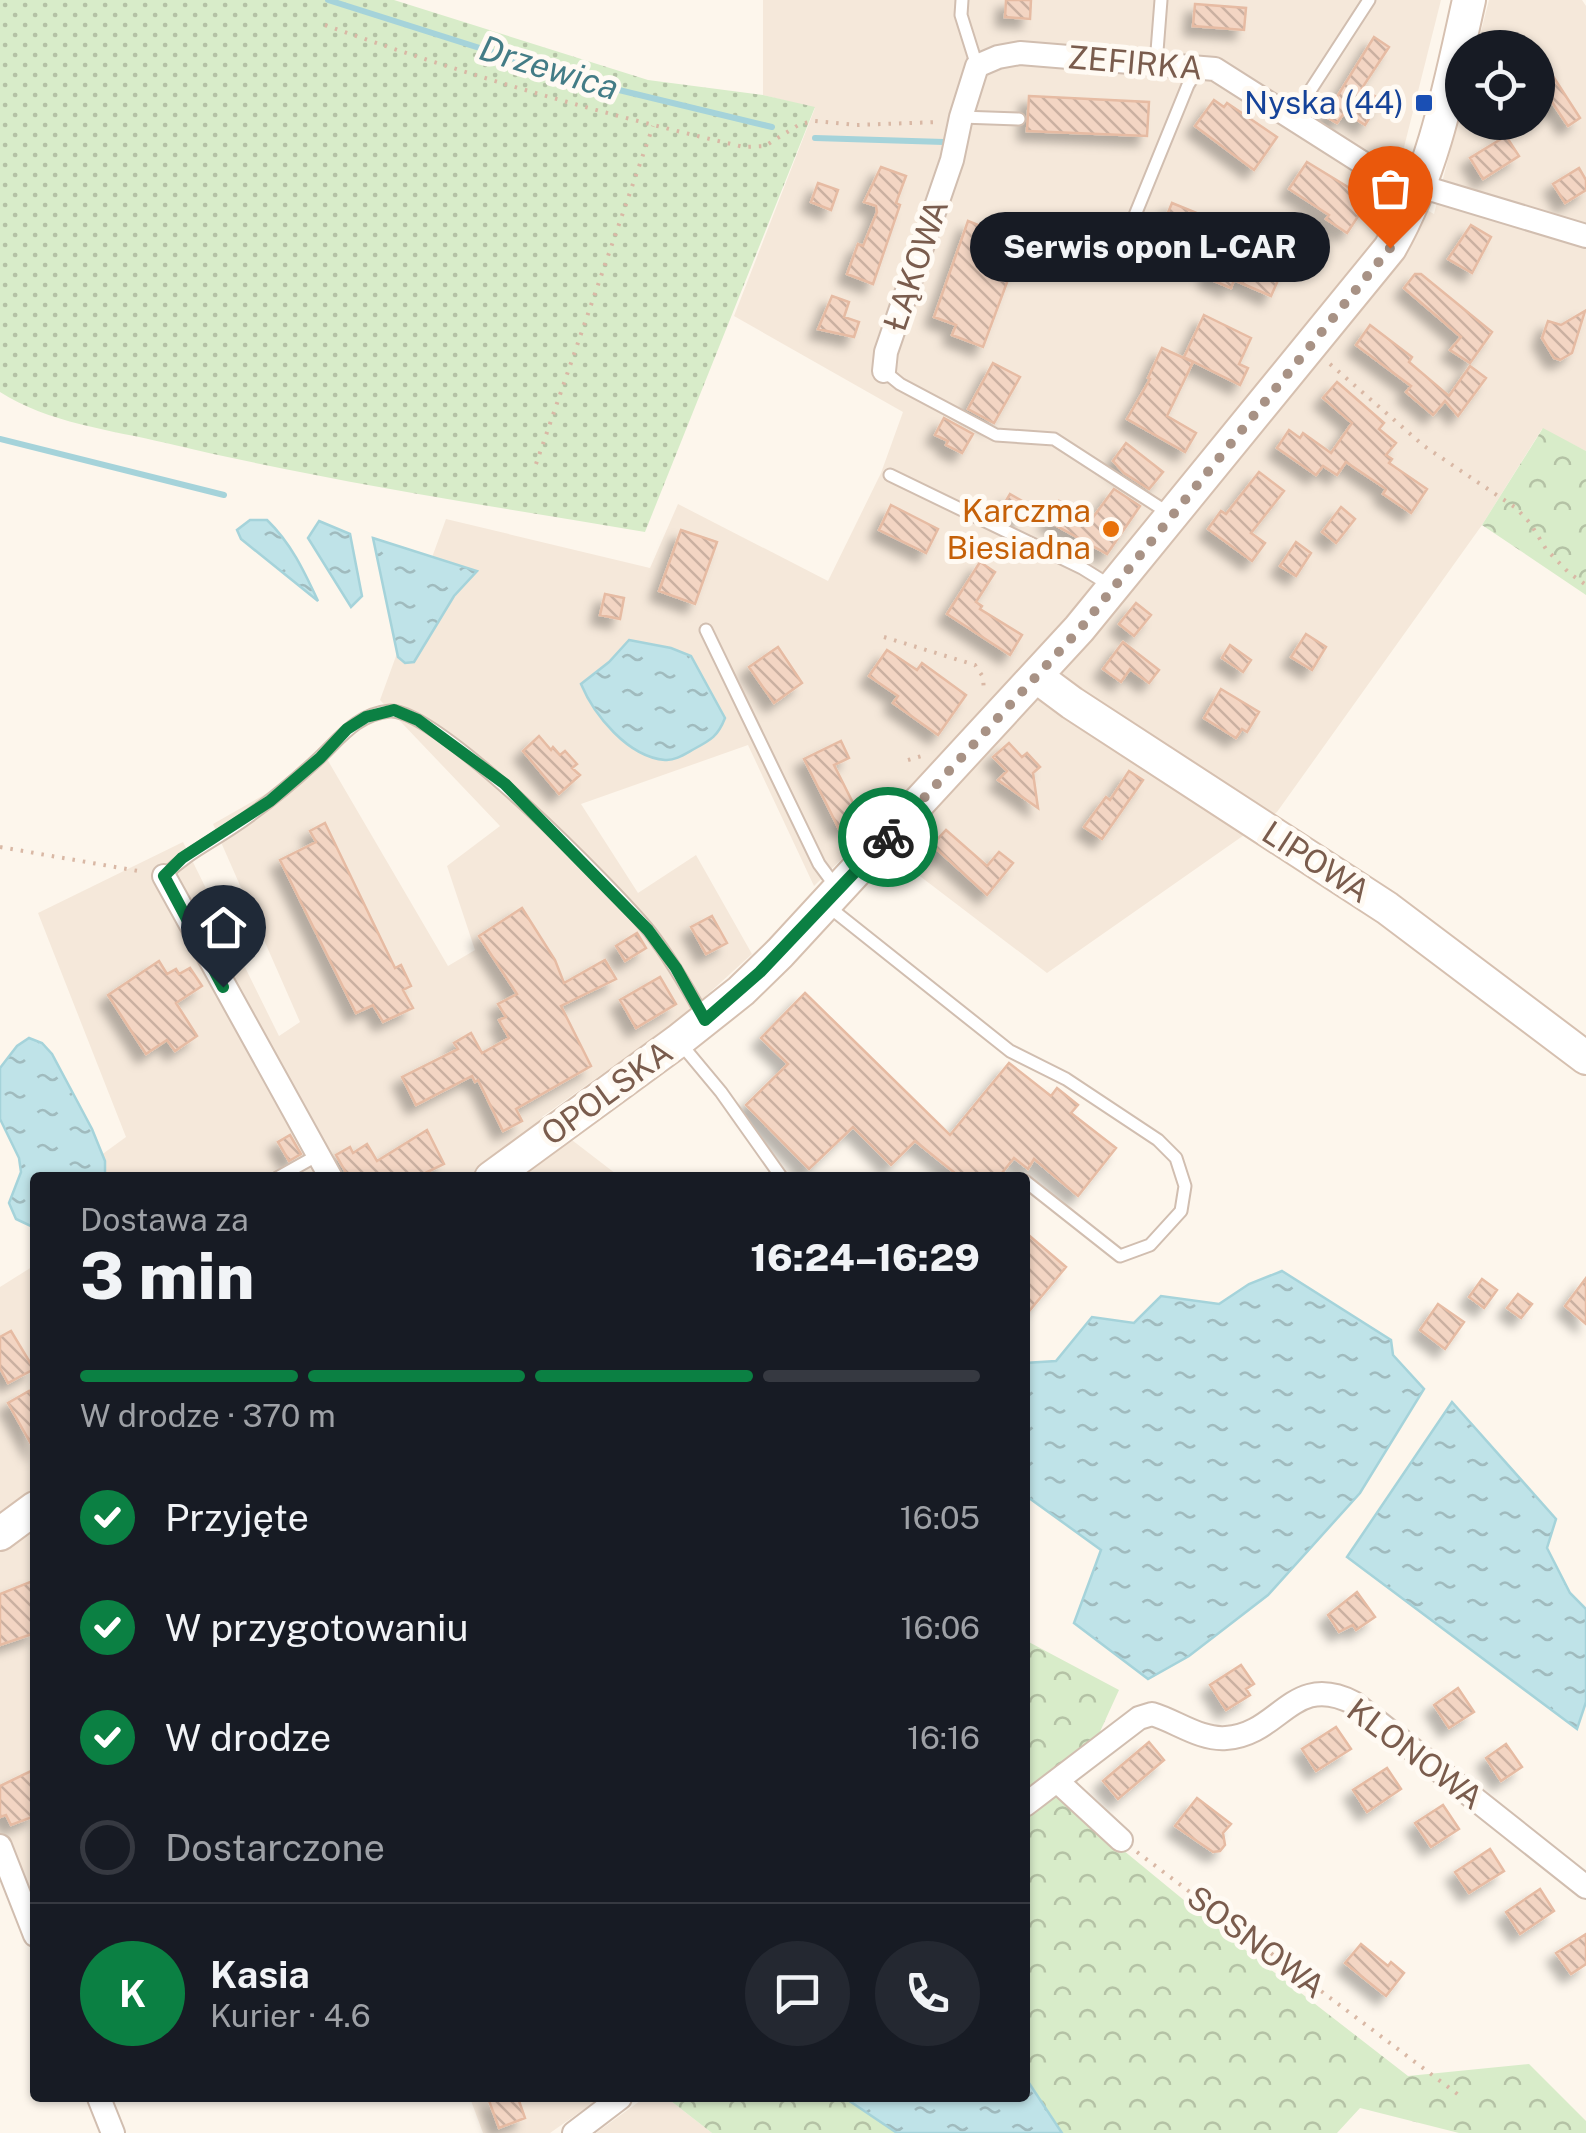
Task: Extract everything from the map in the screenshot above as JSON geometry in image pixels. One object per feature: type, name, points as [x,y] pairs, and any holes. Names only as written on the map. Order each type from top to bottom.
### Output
[{"type":"street","name":"OPOLSKA","points":[[499,1172],[741,991],[1037,677],[1174,517],[1390,248],[1420,188],[1441,120],[1469,0]]},
{"type":"street","name":"ZEFIRKA","points":[[977,66],[998,56],[1020,53],[1214,69],[1380,174],[1586,236]]},
{"type":"street","points":[[961,117],[977,66]]},
{"type":"street","name":"ŁĄKOWA","points":[[884,371],[886,352],[952,160],[961,117]]},
{"type":"street","name":"LIPOWA","points":[[1037,677],[1386,908],[1586,1058]]},
{"type":"street","points":[[164,876],[327,1172]]},
{"type":"street","points":[[0,1534],[30,1512]]},
{"type":"street","name":"KLONOWA","points":[[1030,1801],[1139,1718],[1152,1714],[1192,1730],[1227,1738],[1247,1734],[1298,1699],[1318,1692],[1336,1694],[1354,1703],[1586,1887]]},
{"type":"street","points":[[1058,1781],[1121,1840]]},
{"type":"street","points":[[0,1846],[30,1922]]},
{"type":"street","points":[[101,2102],[113,2133]]},
{"type":"street","points":[[574,2133],[615,2102]]},
{"type":"lane","points":[[962,0],[960,15],[977,66]]},
{"type":"lane","points":[[1156,64],[1161,0]]},
{"type":"lane","points":[[1293,117],[1369,0]]},
{"type":"lane","points":[[1133,220],[1188,85],[1200,66]]},
{"type":"lane","points":[[961,117],[1020,119]]},
{"type":"lane","points":[[884,371],[900,384],[996,434],[1054,439],[1174,517]]},
{"type":"lane","points":[[890,474],[1082,568],[1114,588]]},
{"type":"lane","points":[[706,630],[832,897],[1010,1051],[1066,1079],[1158,1140],[1176,1158],[1184,1186],[1181,1210],[1150,1246],[1120,1256],[1030,1185]]},
{"type":"lane","points":[[164,876],[182,858],[270,801],[347,729],[366,717],[394,710],[418,720],[505,784],[648,930],[676,968],[705,1020]]},
{"type":"lane","points":[[678,1041],[778,1172]]},
{"type":"lane","points":[[289,1172],[318,1156]]},
{"type":"path","points":[[325,24],[428,62],[653,126],[744,147],[765,146],[800,124],[815,121],[919,125],[961,117]]},
{"type":"path","points":[[536,464],[653,126]]},
{"type":"path","points":[[1311,347],[1424,446],[1516,508],[1546,549],[1586,585]]},
{"type":"path","points":[[884,636],[975,665],[983,677],[984,697]]},
{"type":"path","points":[[908,760],[932,753]]},
{"type":"path","points":[[0,847],[164,876]]},
{"type":"path","name":"SOSNOWA","points":[[1121,1840],[1460,2096]]},
{"type":"shaded area","points":[[763,0],[1441,0],[1393,191],[1434,214],[1453,140],[1555,140],[1555,30],[1481,30],[1489,0],[1582,0],[1586,6],[1586,451],[1542,429],[1482,525],[1277,812],[1047,973],[866,835],[814,886],[748,745],[581,804],[638,893],[696,855],[752,954],[686,1014],[542,1117],[614,1172],[78,1172],[126,1137],[38,913],[183,842],[279,1036],[300,1022],[213,824],[327,759],[448,966],[475,950],[447,866],[500,826],[380,700],[446,519],[650,568],[678,504],[828,581],[881,473],[903,412],[734,316],[815,108],[763,95]]},
{"type":"shaded area","points":[[30,1268],[27,1891],[0,1858],[0,1287]]},
{"type":"shaded area","points":[[471,2102],[594,2102],[550,2133],[483,2133]]},
{"type":"shaded area","points":[[639,2102],[672,2102],[712,2133],[596,2133]]},
{"type":"green space","points":[[0,0],[394,0],[648,80],[763,95],[815,107],[645,532],[226,457],[59,418],[0,392]]},
{"type":"green space","points":[[1543,428],[1586,451],[1586,595],[1482,525]]},
{"type":"green space","points":[[1030,1643],[1119,1690],[1067,1804],[1230,1938],[1408,2076],[1529,2064],[1586,2121],[1586,2133],[1459,2133],[1360,2108],[1337,2133],[712,2133],[672,2102],[1030,2102]]},
{"type":"water","points":[[250,520],[267,520],[276,529],[318,601],[241,539],[237,530]]},
{"type":"water","points":[[319,521],[350,534],[362,596],[351,607],[308,538]]},
{"type":"water","points":[[373,538],[477,571],[454,596],[414,662],[405,663],[398,657]]},
{"type":"water","points":[[629,640],[691,656],[725,718],[713,737],[680,757],[665,760],[638,751],[604,721],[581,684]]},
{"type":"water","points":[[29,1038],[42,1043],[52,1054],[105,1161],[105,1172],[30,1172],[30,1226],[16,1219],[9,1203],[21,1172],[19,1158],[0,1119],[0,1068],[17,1046]]},
{"type":"water","points":[[1282,1271],[1391,1340],[1393,1355],[1424,1389],[1360,1493],[1268,1595],[1189,1656],[1148,1679],[1074,1623],[1101,1550],[1030,1499],[1030,1363],[1056,1361],[1092,1317],[1134,1323],[1161,1296],[1219,1304],[1249,1284]]},
{"type":"water","points":[[1452,1402],[1556,1519],[1547,1548],[1570,1593],[1586,1609],[1586,1702],[1577,1729],[1347,1557]]},
{"type":"water","points":[[1030,2085],[1062,2133],[897,2133],[851,2102],[1030,2102]]},
{"type":"building","points":[[1006,0],[1031,0],[1030,19],[1005,17]]},
{"type":"building","points":[[1195,4],[1246,8],[1244,30],[1193,26]]},
{"type":"building","points":[[1374,37],[1389,47],[1362,88],[1381,100],[1365,125],[1345,112],[1337,123],[1325,116]]},
{"type":"building","points":[[1555,79],[1580,118],[1568,126],[1555,106]]},
{"type":"building","points":[[1029,96],[1149,102],[1147,136],[1027,131]]},
{"type":"building","points":[[1214,100],[1224,107],[1227,103],[1277,137],[1254,170],[1195,126]]},
{"type":"building","points":[[1499,140],[1509,140],[1519,156],[1483,179],[1470,158]]},
{"type":"building","points":[[1307,162],[1369,200],[1347,233],[1326,219],[1329,215],[1289,189]]},
{"type":"building","points":[[881,167],[906,176],[873,284],[847,274],[858,244],[863,246],[877,212],[876,206],[864,202]]},
{"type":"building","points":[[1579,168],[1586,180],[1586,190],[1565,203],[1553,184]]},
{"type":"building","points":[[818,183],[838,190],[831,210],[811,202]]},
{"type":"building","points":[[1172,203],[1199,214],[1184,248],[1158,237]]},
{"type":"building","points":[[968,221],[993,231],[990,240],[1019,250],[983,347],[952,335],[956,325],[934,317]]},
{"type":"building","points":[[1471,225],[1491,237],[1472,273],[1448,259]]},
{"type":"building","points":[[1223,239],[1286,262],[1271,296],[1234,280],[1231,288],[1207,278]]},
{"type":"building","points":[[1415,274],[1421,274],[1492,332],[1470,363],[1450,350],[1461,337],[1404,288]]},
{"type":"building","points":[[832,296],[849,302],[844,317],[859,322],[854,337],[818,329]]},
{"type":"building","points":[[1585,311],[1572,353],[1560,360],[1554,358],[1542,338],[1548,321],[1561,325]]},
{"type":"building","points":[[1204,315],[1251,338],[1239,364],[1248,368],[1240,385],[1184,357]]},
{"type":"building","points":[[1370,325],[1412,357],[1409,362],[1449,396],[1470,366],[1486,378],[1458,416],[1445,401],[1433,415],[1406,392],[1411,386],[1356,345]]},
{"type":"building","points":[[1162,348],[1193,362],[1167,416],[1196,433],[1185,452],[1127,419]]},
{"type":"building","points":[[993,363],[1020,377],[994,423],[968,409]]},
{"type":"building","points":[[1337,382],[1384,423],[1379,429],[1396,443],[1386,455],[1392,459],[1389,463],[1427,489],[1411,513],[1383,494],[1386,489],[1346,462],[1337,475],[1323,466],[1316,475],[1277,448],[1289,430],[1300,438],[1303,433],[1331,453],[1352,423],[1323,398]]},
{"type":"building","points":[[944,418],[973,434],[962,453],[935,435]]},
{"type":"building","points":[[1126,443],[1163,472],[1149,489],[1113,461]]},
{"type":"building","points":[[1259,472],[1284,491],[1251,533],[1265,543],[1252,561],[1208,529],[1221,511],[1226,514]]},
{"type":"building","points":[[1114,489],[1140,506],[1107,554],[1048,521],[1059,501],[1091,520]]},
{"type":"building","points":[[1010,494],[1029,505],[1019,520],[1001,509]]},
{"type":"building","points":[[891,505],[938,529],[926,553],[879,530]]},
{"type":"building","points":[[1341,507],[1355,519],[1336,543],[1322,532]]},
{"type":"building","points":[[681,530],[717,542],[695,604],[659,591]]},
{"type":"building","points":[[1296,542],[1311,553],[1296,576],[1280,566]]},
{"type":"building","points":[[980,562],[995,572],[976,602],[982,606],[980,609],[1022,635],[1010,655],[947,614]]},
{"type":"building","points":[[605,594],[624,598],[620,619],[600,615]]},
{"type":"building","points":[[1136,603],[1151,615],[1134,636],[1119,624]]},
{"type":"building","points":[[1306,634],[1326,647],[1312,670],[1291,657]]},
{"type":"building","points":[[1123,642],[1159,670],[1149,683],[1130,669],[1121,682],[1103,669]]},
{"type":"building","points":[[1230,645],[1251,660],[1243,672],[1222,658]]},
{"type":"building","points":[[778,647],[802,683],[774,703],[749,667]]},
{"type":"building","points":[[887,650],[917,670],[922,663],[966,695],[938,735],[893,703],[898,696],[869,676]]},
{"type":"building","points":[[1221,689],[1259,712],[1247,732],[1242,729],[1236,738],[1204,718]]},
{"type":"building","points":[[539,736],[551,750],[553,747],[560,755],[565,751],[577,764],[572,768],[580,775],[559,794],[523,751]]},
{"type":"building","points":[[841,741],[849,758],[834,765],[861,819],[839,829],[804,759]]},
{"type":"building","points":[[1009,743],[1022,757],[1027,753],[1040,767],[1033,773],[1038,808],[998,780],[1007,771],[993,757]]},
{"type":"building","points":[[1129,771],[1143,780],[1102,839],[1084,827],[1106,797],[1110,800]]},
{"type":"building","points":[[325,823],[395,968],[401,965],[411,986],[403,990],[413,1008],[383,1022],[373,1005],[356,1013],[280,860],[316,842],[310,831]]},
{"type":"building","points":[[946,830],[987,866],[999,852],[1013,863],[987,895],[932,845]]},
{"type":"building","points":[[522,908],[555,960],[564,983],[605,960],[616,979],[561,1006],[591,1066],[516,1109],[522,1121],[503,1131],[478,1080],[475,1082],[472,1076],[416,1105],[402,1077],[458,1049],[454,1043],[471,1033],[482,1053],[509,1038],[499,1020],[506,1017],[498,1004],[517,994],[479,936]]},
{"type":"building","points":[[712,916],[727,943],[706,954],[691,927]]},
{"type":"building","points":[[637,933],[646,948],[625,961],[616,946]]},
{"type":"building","points":[[159,961],[167,974],[176,969],[179,974],[190,968],[202,986],[176,1003],[197,1036],[175,1051],[167,1040],[146,1054],[108,995]]},
{"type":"building","points":[[660,977],[676,1004],[636,1028],[620,1000]]},
{"type":"building","points":[[805,993],[950,1135],[1009,1063],[1051,1096],[1057,1088],[1078,1105],[1071,1113],[1116,1148],[1078,1196],[1034,1159],[1028,1169],[1014,1158],[1003,1172],[954,1172],[915,1141],[891,1165],[853,1127],[809,1169],[746,1105],[788,1064],[761,1038]]},
{"type":"building","points":[[427,1130],[444,1164],[427,1172],[346,1172],[336,1155],[350,1147],[353,1153],[367,1144],[377,1161]]},
{"type":"building","points":[[290,1135],[301,1154],[289,1161],[278,1142]]},
{"type":"building","points":[[1030,1236],[1066,1267],[1030,1310]]},
{"type":"building","points":[[1586,1278],[1586,1324],[1565,1306]]},
{"type":"building","points":[[1482,1279],[1497,1290],[1484,1308],[1469,1297]]},
{"type":"building","points":[[1518,1294],[1532,1304],[1521,1318],[1507,1308]]},
{"type":"building","points":[[1438,1304],[1464,1322],[1445,1349],[1420,1330]]},
{"type":"building","points":[[11,1331],[30,1362],[30,1371],[8,1383],[0,1368],[0,1337]]},
{"type":"building","points":[[29,1391],[30,1442],[8,1403]]},
{"type":"building","points":[[30,1582],[30,1635],[0,1645],[0,1594]]},
{"type":"building","points":[[1357,1592],[1375,1617],[1356,1630],[1353,1625],[1339,1632],[1328,1615]]},
{"type":"building","points":[[1241,1665],[1254,1684],[1246,1689],[1250,1695],[1226,1710],[1210,1685]]},
{"type":"building","points":[[1458,1688],[1474,1712],[1449,1728],[1434,1705]]},
{"type":"building","points":[[1336,1727],[1351,1749],[1316,1771],[1302,1749]]},
{"type":"building","points":[[1149,1742],[1164,1760],[1118,1799],[1103,1781]]},
{"type":"building","points":[[1506,1744],[1522,1767],[1501,1781],[1486,1758]]},
{"type":"building","points":[[1387,1768],[1401,1789],[1367,1812],[1353,1790]]},
{"type":"building","points":[[30,1771],[30,1818],[11,1825],[6,1815],[0,1817],[0,1786]]},
{"type":"building","points":[[1197,1798],[1231,1824],[1223,1833],[1225,1845],[1220,1851],[1213,1852],[1175,1826]]},
{"type":"building","points":[[1443,1805],[1459,1829],[1431,1847],[1415,1823]]},
{"type":"building","points":[[1490,1849],[1504,1871],[1469,1893],[1455,1872]]},
{"type":"building","points":[[1540,1889],[1554,1911],[1520,1934],[1506,1912]]},
{"type":"building","points":[[1586,1934],[1586,1964],[1571,1974],[1556,1953]]},
{"type":"building","points":[[1361,1944],[1388,1966],[1391,1962],[1404,1973],[1386,1996],[1345,1963]]},
{"type":"building","points":[[489,2102],[519,2102],[525,2118],[499,2128]]},
{"type":"waterway","name":"Drzewica","points":[[328,0],[590,83],[772,127]]},
{"type":"waterway","name":"Drzewica","points":[[815,138],[944,142]]},
{"type":"waterway","points":[[0,439],[224,495]]},
{"type":"way so far","points":[[888,837],[1080,629],[1390,248]]},
{"type":"place","name":"Nyska (44)","points":[[1424,103]]},
{"type":"place","name":"Serwis opon L-CAR","points":[[1390,248]]},
{"type":"place","name":"Karczma Biesiadna","points":[[1111,529]]},
{"type":"route","points":[[223,987],[164,876],[182,858],[270,801],[347,729],[366,717],[394,710],[418,720],[505,784],[648,930],[676,968],[705,1020],[760,972],[888,837]]}]
